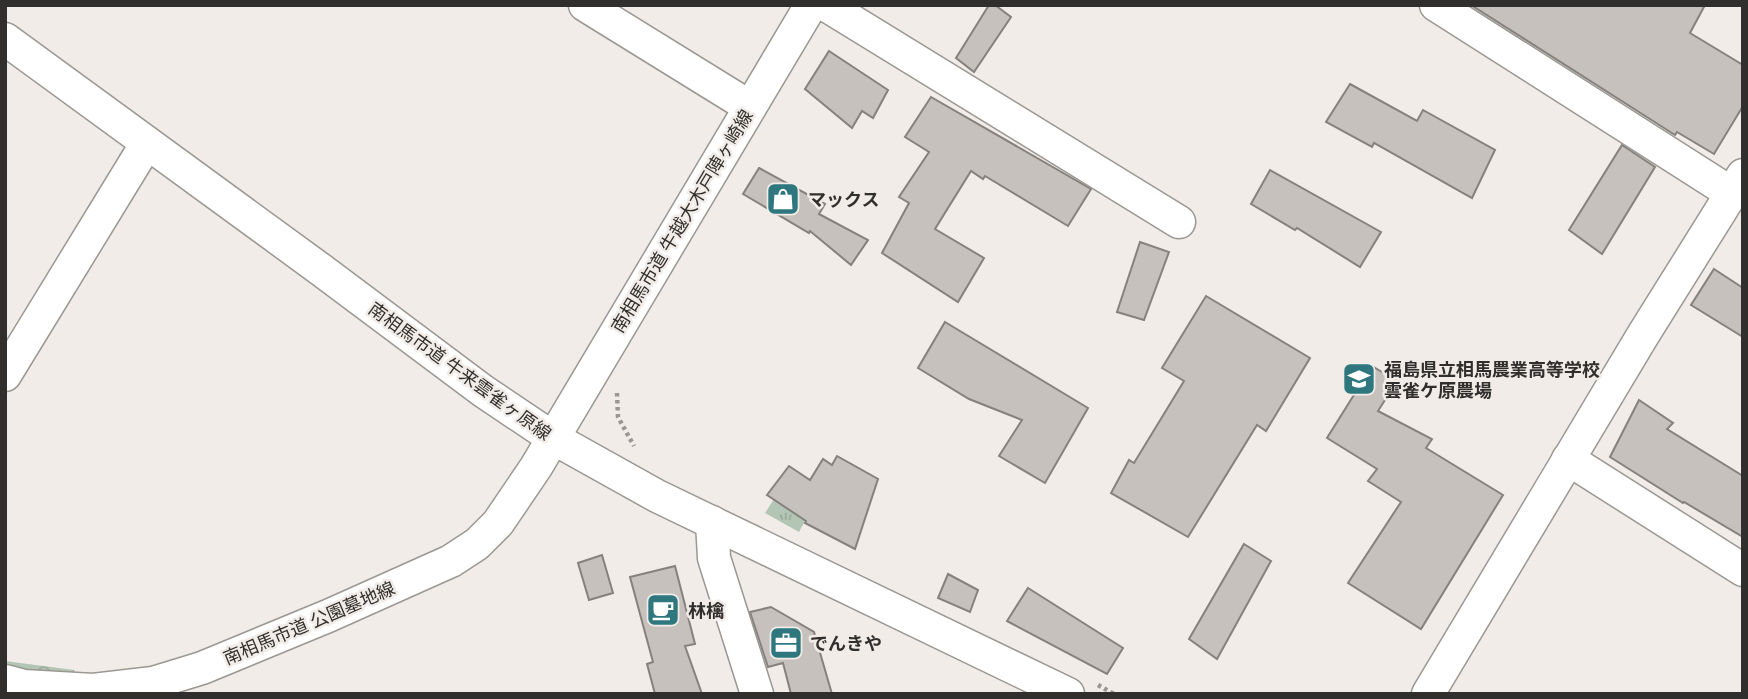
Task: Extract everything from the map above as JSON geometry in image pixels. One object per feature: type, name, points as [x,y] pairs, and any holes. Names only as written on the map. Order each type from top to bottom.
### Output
[{"type":"street","points":[[585,5],[750,107]]},
{"type":"street","name":"南相馬市道 牛越大木戸陣ヶ崎線","points":[[553,438],[811,5]]},
{"type":"street","points":[[826,5],[1179,222]]},
{"type":"street","points":[[1427,694],[1737,184],[1436,5]]},
{"type":"street","name":"南相馬市道 牛来雲雀ヶ原線","points":[[5,39],[484,391],[553,438],[622,478],[1068,694]]},
{"type":"street","points":[[5,375],[147,143]]},
{"type":"street","name":"南相馬市道 公園墓地線","points":[[5,681],[24,686],[93,690],[153,683],[202,668],[328,616],[451,561],[477,544],[498,523],[553,438]]},
{"type":"street","points":[[1568,459],[1743,570]]},
{"type":"street","points":[[712,522],[714,558],[757,694]]},
{"type":"green space","points":[[785,482],[815,502],[799,532],[765,513]]},
{"type":"green space","points":[[5,661],[74,670],[81,694],[5,694]]},
{"type":"building","points":[[989,5],[995,5],[1011,17],[974,72],[956,58]]},
{"type":"building","points":[[1471,5],[1705,5],[1690,33],[1743,65],[1743,106],[1714,154],[1677,132],[1675,135]]},
{"type":"building","points":[[829,51],[888,90],[873,118],[862,111],[852,128],[805,89]]},
{"type":"building","points":[[1350,84],[1417,121],[1423,110],[1495,150],[1472,198],[1374,143],[1372,147],[1326,122]]},
{"type":"building","points":[[931,97],[1091,189],[1068,226],[985,176],[983,179],[971,171],[935,229],[984,258],[958,302],[882,253],[909,203],[899,197],[929,152],[905,137]]},
{"type":"building","points":[[1622,145],[1655,167],[1602,254],[1569,230]]},
{"type":"building","name":"マックス","points":[[759,168],[825,204],[819,214],[868,240],[851,265],[810,231],[809,233],[743,194]]},
{"type":"building","points":[[1270,170],[1381,232],[1360,267],[1297,228],[1295,230],[1251,204]]},
{"type":"building","points":[[1140,242],[1169,252],[1144,320],[1117,312]]},
{"type":"building","points":[[1714,269],[1743,288],[1743,337],[1691,305]]},
{"type":"building","points":[[1206,296],[1310,358],[1266,431],[1257,425],[1188,537],[1111,493],[1129,460],[1134,463],[1184,381],[1162,368]]},
{"type":"building","points":[[945,322],[1088,408],[1045,483],[999,456],[1022,420],[969,399],[918,368]]},
{"type":"building","points":[[1372,366],[1397,381],[1378,411],[1432,439],[1426,448],[1503,495],[1421,629],[1348,583],[1401,502],[1368,481],[1377,469],[1327,438]]},
{"type":"building","points":[[1639,400],[1673,423],[1667,429],[1743,476],[1743,537],[1610,457]]},
{"type":"building","points":[[837,456],[878,479],[855,549],[805,523],[806,521],[767,495],[789,466],[810,480],[823,459],[832,465]]},
{"type":"building","points":[[1244,544],[1271,561],[1217,659],[1189,639]]},
{"type":"building","points":[[602,555],[613,593],[589,600],[578,563]]},
{"type":"building","name":"林檎","points":[[675,566],[695,644],[685,646],[702,694],[655,694],[647,664],[653,662],[630,577]]},
{"type":"building","points":[[948,574],[978,590],[970,612],[938,598]]},
{"type":"building","points":[[1028,588],[1123,648],[1107,674],[1007,621]]},
{"type":"building","name":"でんきや","points":[[771,607],[814,632],[832,694],[791,694],[783,663],[768,667],[750,612]]},
{"type":"place","name":"マックス","points":[[783,199]]},
{"type":"place","name":"福島県立相馬農業高等学校 雲雀ケ原農場","points":[[1359,379]]},
{"type":"place","name":"林檎","points":[[663,610]]},
{"type":"place","name":"でんきや","points":[[786,643]]}]
